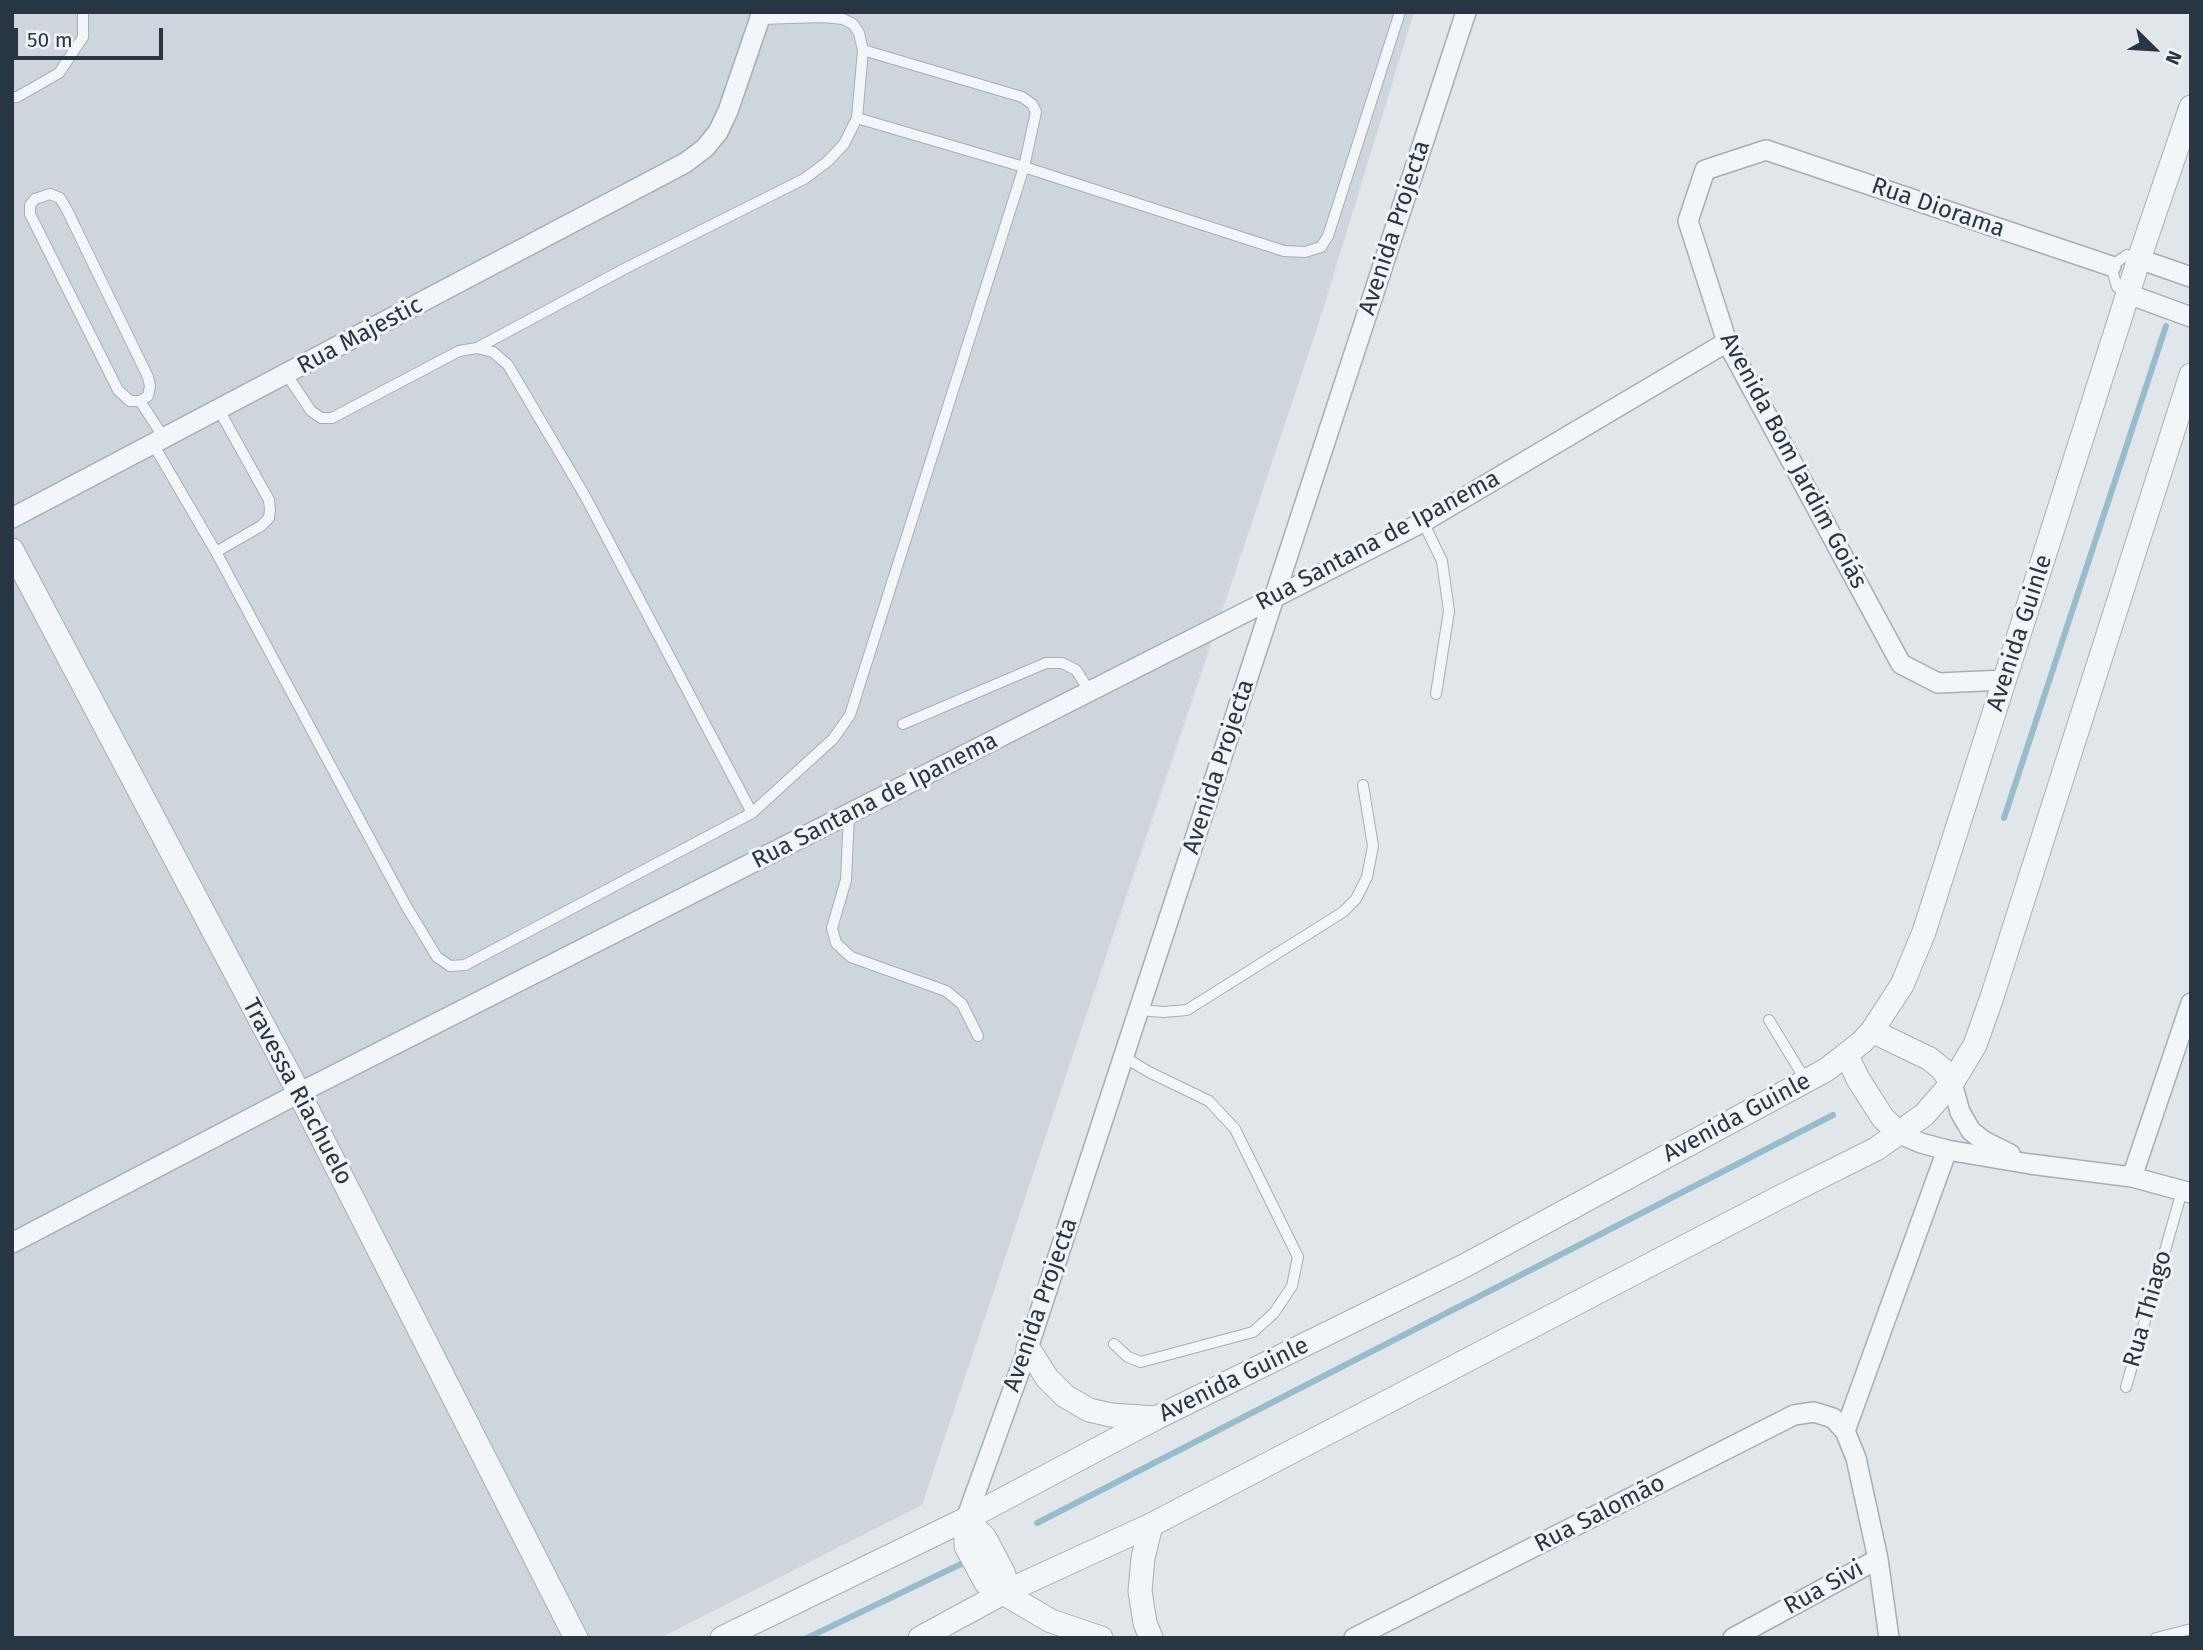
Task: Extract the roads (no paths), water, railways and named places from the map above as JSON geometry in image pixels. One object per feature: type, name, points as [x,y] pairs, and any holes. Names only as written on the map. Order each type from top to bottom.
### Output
[{"type":"street","name":"Avenida Projecta","points":[[966,1520],[1028,1348],[1466,12]]},
{"type":"street","name":"Rua Majestic","points":[[12,518],[685,163],[705,148],[718,132],[761,16]]},
{"type":"street","name":"Avenida Guinle","points":[[722,1638],[966,1520],[1156,1418],[1464,1266],[1807,1081],[1847,1056],[1872,1031],[1902,985],[1924,932],[2139,259],[2191,107]]},
{"type":"street","name":"Rua Diorama","points":[[1766,150],[2110,266]]},
{"type":"street","name":"Avenida Bom Jardim Goiás","points":[[1766,150],[1705,170],[1688,221],[1727,342],[1901,664],[1938,682],[2005,680]]},
{"type":"street","points":[[2139,259],[2191,277]]},
{"type":"street","points":[[2128,294],[2191,317]]},
{"type":"street","name":"Rua Santana de Ipanema","points":[[12,1243],[299,1093],[1423,522],[1727,342]]},
{"type":"street","points":[[920,1638],[1003,1593],[1151,1525],[1876,1149],[1924,1115],[1952,1083],[1975,1045],[2191,375]]},
{"type":"street","name":"Travessa Riachuelo","points":[[12,550],[299,1093],[576,1638]]},
{"type":"street","points":[[2132,1177],[2191,1003]]},
{"type":"street","points":[[1872,1031],[1930,1059],[1942,1069],[1952,1083],[1960,1112],[1971,1131],[2030,1164]]},
{"type":"street","points":[[1847,1056],[1883,1118],[1900,1134],[1921,1143],[2030,1164],[2132,1177],[2186,1192]]},
{"type":"street","points":[[1889,1638],[1878,1559],[1856,1458],[1845,1432],[1947,1150]]},
{"type":"street","points":[[1028,1348],[1047,1377],[1065,1396],[1089,1410],[1111,1415],[1156,1418]]},
{"type":"street","name":"Rua Salomão","points":[[1354,1638],[1794,1415],[1814,1412],[1833,1418],[1845,1432]]},
{"type":"street","points":[[966,1520],[985,1538],[1004,1574],[1003,1593]]},
{"type":"street","points":[[1151,1525],[1143,1558],[1140,1591],[1145,1623],[1151,1638]]},
{"type":"street","name":"Rua Sivi","points":[[1733,1638],[1878,1559]]},
{"type":"street","points":[[1003,1593],[1051,1621],[1101,1638]]},
{"type":"lane","points":[[12,97],[17,97],[59,73],[83,37],[83,12]]},
{"type":"lane","points":[[858,118],[1024,167],[1284,251],[1305,252],[1321,247],[1328,236],[1400,12]]},
{"type":"lane","points":[[287,374],[311,411],[321,418],[332,418],[459,352],[477,348],[626,268],[804,179],[827,163],[844,144],[858,118],[863,50],[859,33],[853,24],[843,19],[761,16]]},
{"type":"lane","points":[[140,401],[216,552],[411,914],[437,957],[450,966],[465,965],[752,813],[833,739],[850,715],[1024,167],[1035,112],[1032,104],[1022,97],[863,50]]},
{"type":"lane","points":[[50,194],[60,198],[66,208],[148,377],[148,396],[140,401],[130,401],[118,390],[30,215],[30,205],[35,199],[50,194]]},
{"type":"lane","points":[[2128,294],[2116,287],[2110,266],[2127,255],[2139,259]]},
{"type":"lane","points":[[477,348],[493,352],[508,365],[585,496],[752,813]]},
{"type":"lane","points":[[216,552],[261,526],[269,518],[271,510],[269,500],[219,410]]},
{"type":"lane","points":[[1423,522],[1442,561],[1449,611],[1436,694]]},
{"type":"lane","points":[[903,724],[1046,663],[1062,663],[1076,670],[1090,692]]},
{"type":"lane","points":[[1139,1010],[1187,1010],[1343,912],[1356,899],[1367,877],[1373,846],[1363,785]]},
{"type":"lane","points":[[849,814],[846,880],[832,928],[836,943],[851,957],[946,991],[961,1004],[978,1036]]},
{"type":"lane","points":[[1769,1020],[1807,1081]]},
{"type":"lane","points":[[1114,1344],[1128,1357],[1141,1362],[1253,1332],[1275,1313],[1292,1286],[1298,1257],[1235,1129],[1209,1101],[1124,1057]]},
{"type":"lane","name":"Rua Thiago","points":[[2126,1387],[2186,1192]]},
{"type":"lane","points":[[2155,1638],[2191,1629]]},
{"type":"waterway","points":[[2004,818],[2166,326]]},
{"type":"waterway","points":[[1037,1523],[1833,1115]]},
{"type":"waterway","points":[[807,1638],[961,1564]]}]
